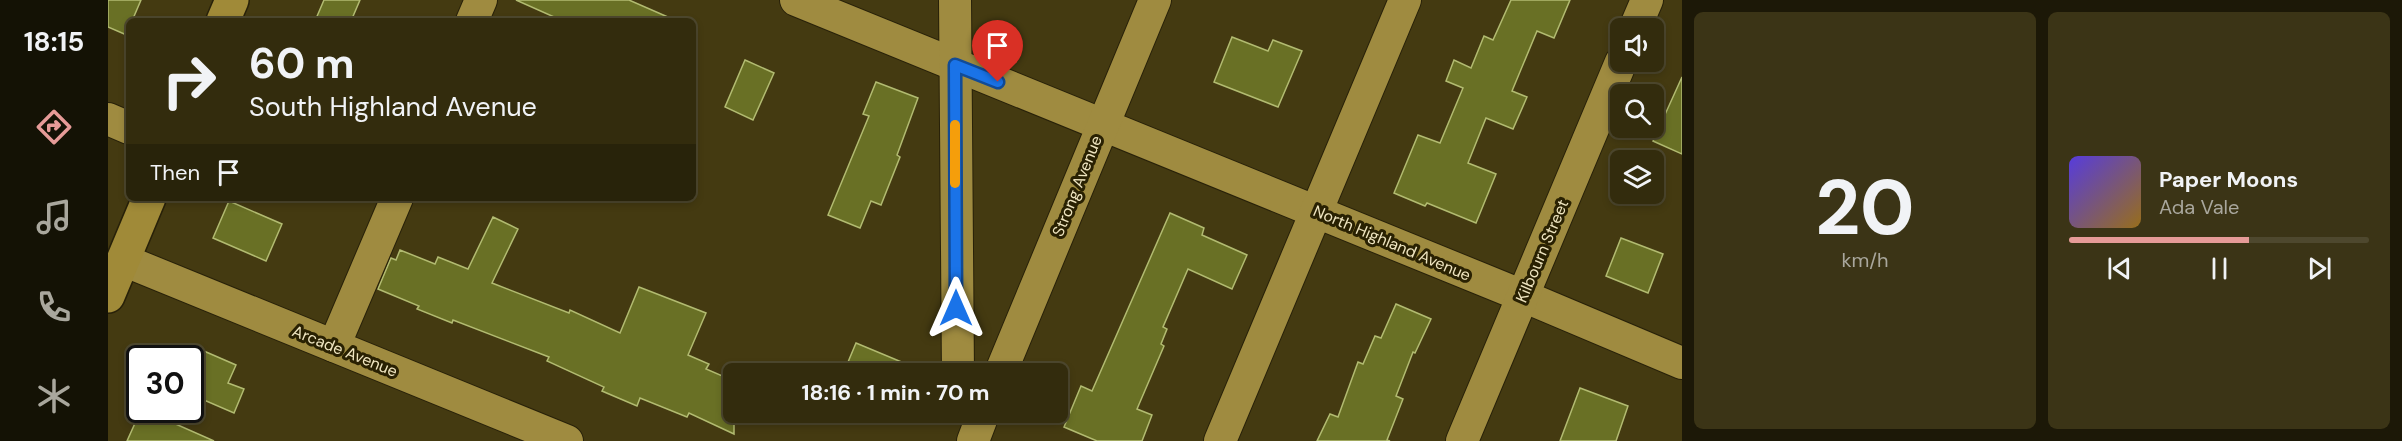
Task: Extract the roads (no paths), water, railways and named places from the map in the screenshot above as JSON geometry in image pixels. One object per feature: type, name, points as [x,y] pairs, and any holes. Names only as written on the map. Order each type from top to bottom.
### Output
[{"type":"main road","points":[[224,18],[232,0]]},
{"type":"main road","points":[[108,296],[148,201]]},
{"type":"street","points":[[473,18],[481,0]]},
{"type":"street","name":"North Highland Avenue","points":[[796,0],[1316,211],[1682,363]]},
{"type":"street","points":[[955,0],[957,363]]},
{"type":"street","name":"Strong Avenue","points":[[1005,363],[1155,0]]},
{"type":"street","points":[[1220,441],[1405,0]]},
{"type":"street","points":[[1639,18],[1647,0]]},
{"type":"street","name":"Kilbourn Street","points":[[1462,441],[1617,72]]},
{"type":"street","points":[[108,119],[126,127]]},
{"type":"street","points":[[334,346],[396,201]]},
{"type":"street","name":"Arcade Avenue","points":[[123,260],[334,346],[512,431],[567,441]]},
{"type":"street","points":[[959,423],[960,441]]},
{"type":"street","points":[[972,441],[979,423]]}]
